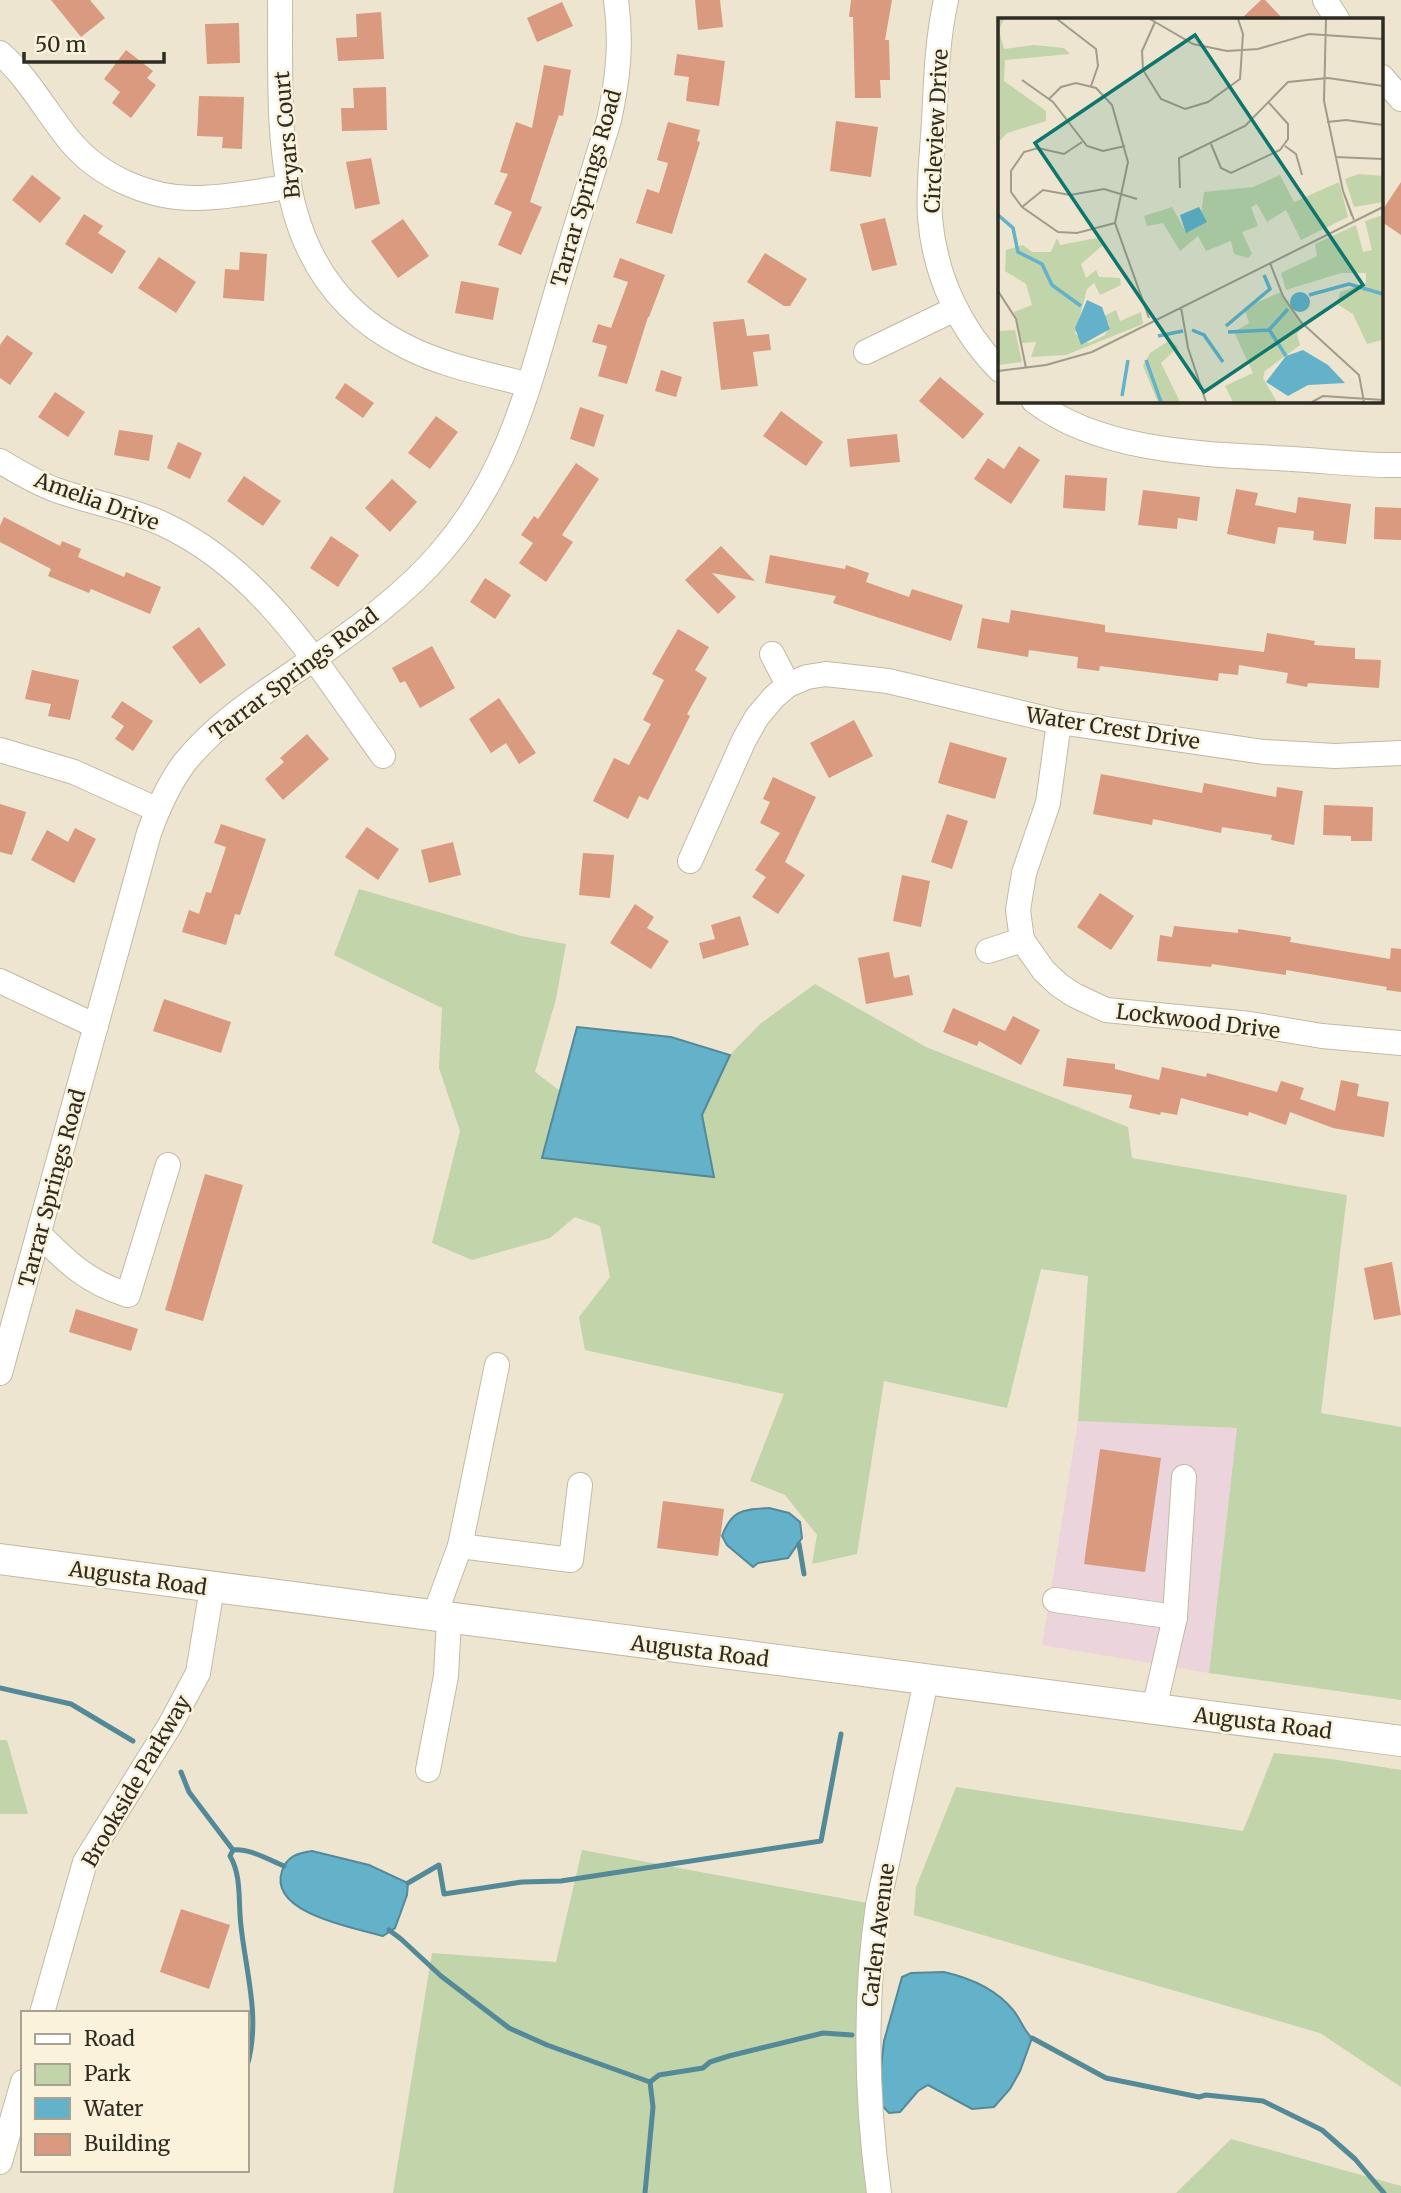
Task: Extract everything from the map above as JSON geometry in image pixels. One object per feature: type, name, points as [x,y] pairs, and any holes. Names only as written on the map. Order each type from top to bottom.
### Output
[{"type":"main road","name":"Augusta Road","points":[[0,1559],[1401,1741]]},
{"type":"street","name":"Bryars Court","points":[[281,0],[281,71],[288,187],[300,232],[316,264],[349,306],[376,329],[407,347],[440,360],[529,385]]},
{"type":"street","name":"Tarrar Springs Road","points":[[2,1361],[149,832],[158,810],[185,763],[209,736],[236,712],[313,659],[417,578],[464,524],[501,463],[515,430],[609,120],[617,82],[620,44],[615,0]]},
{"type":"street","name":"Circleview Drive","points":[[946,0],[935,100],[930,202],[937,253],[955,309],[971,337],[998,368]]},
{"type":"street","points":[[1325,0],[1336,18]]},
{"type":"street","points":[[0,53],[19,72],[70,141],[111,175],[127,183],[161,194],[197,198],[288,187]]},
{"type":"street","points":[[1384,79],[1401,99]]},
{"type":"street","points":[[866,352],[955,309]]},
{"type":"street","points":[[1036,402],[1074,426],[1123,441],[1208,454],[1401,465]]},
{"type":"street","name":"Amelia Drive","points":[[0,460],[42,484],[129,510],[162,524],[194,540],[224,561],[276,610],[383,756]]},
{"type":"street","points":[[772,654],[789,685]]},
{"type":"street","name":"Water Crest Drive","points":[[690,861],[757,717],[774,697],[789,685],[807,677],[826,674],[877,679],[1059,722],[1264,752],[1335,756],[1401,753]]},
{"type":"street","points":[[988,951],[1022,940],[1018,910],[1024,873],[1048,803],[1059,722]]},
{"type":"street","points":[[0,750],[74,772],[158,810]]},
{"type":"street","name":"Lockwood Drive","points":[[1022,940],[1044,971],[1059,985],[1107,1010],[1401,1043]]},
{"type":"street","points":[[0,981],[96,1026]]},
{"type":"street","points":[[39,1234],[87,1279],[105,1288],[128,1294],[168,1165]]},
{"type":"street","points":[[428,1770],[446,1676],[442,1618],[498,1365]]},
{"type":"street","points":[[1154,1709],[1175,1617],[1184,1477]]},
{"type":"street","points":[[460,1546],[571,1560],[580,1485]]},
{"type":"street","name":"Brookside Parkway","points":[[43,2011],[85,1862],[170,1725],[198,1673],[212,1588]]},
{"type":"street","points":[[1055,1600],[1175,1617]]},
{"type":"street","name":"Carlen Avenue","points":[[879,2193],[867,2059],[873,1939],[926,1681]]},
{"type":"street","points":[[0,2162],[21,2089]]},
{"type":"shaded area","points":[[1078,1421],[1237,1428],[1209,1673],[1042,1645]]},
{"type":"green space","points":[[359,889],[521,936],[566,944],[556,999],[535,1072],[560,1091],[543,1157],[702,1115],[730,1055],[760,1024],[815,984],[926,1047],[1128,1127],[1132,1158],[1347,1195],[1321,1413],[1401,1427],[1401,1700],[1209,1673],[1237,1428],[1078,1421],[1088,1276],[1041,1269],[1007,1408],[884,1381],[857,1554],[812,1564],[817,1535],[785,1495],[750,1481],[784,1394],[585,1350],[579,1317],[610,1277],[600,1226],[575,1217],[550,1238],[472,1260],[432,1243],[460,1131],[439,1068],[442,1008],[334,955]]},
{"type":"green space","points":[[0,1740],[7,1740],[28,1814],[0,1814]]},
{"type":"green space","points":[[1274,1753],[1401,1770],[1401,2087],[1320,2033],[914,1915],[916,1887],[956,1787],[1243,1831]]},
{"type":"green space","points":[[582,1850],[878,1905],[879,2193],[393,2193],[432,1953],[556,1962]]},
{"type":"green space","points":[[1231,2139],[1401,2186],[1401,2193],[1176,2193]]},
{"type":"water","points":[[577,1027],[671,1037],[730,1055],[702,1115],[714,1177],[542,1158]]},
{"type":"water","points":[[769,1508],[789,1513],[800,1522],[802,1538],[788,1558],[758,1563],[753,1567],[727,1545],[722,1536],[734,1516],[752,1509]]},
{"type":"water","points":[[312,1851],[369,1865],[408,1883],[407,1895],[395,1928],[383,1936],[335,1923],[300,1908],[288,1898],[281,1886],[284,1866],[294,1856]]},
{"type":"water","points":[[944,1972],[991,1990],[1016,2013],[1032,2038],[1020,2071],[1010,2089],[994,2107],[972,2109],[928,2085],[918,2091],[900,2112],[889,2113],[878,2101],[878,2095],[884,2041],[902,1977],[911,1973]]},
{"type":"building","points":[[51,0],[90,0],[105,18],[81,37]]},
{"type":"building","points":[[695,0],[720,0],[723,27],[698,30]]},
{"type":"building","points":[[851,0],[892,0],[885,40],[889,40],[890,80],[880,80],[881,98],[855,98],[853,17],[849,17]]},
{"type":"building","points":[[1261,0],[1265,0],[1282,18],[1242,18]]},
{"type":"building","points":[[562,2],[573,26],[537,42],[527,18]]},
{"type":"building","points":[[381,12],[384,59],[338,61],[336,38],[357,37],[356,14]]},
{"type":"building","points":[[239,23],[240,63],[207,64],[205,24]]},
{"type":"building","points":[[126,50],[153,71],[147,78],[156,85],[131,118],[112,103],[120,92],[104,79]]},
{"type":"building","points":[[677,54],[725,61],[719,106],[686,101],[689,77],[674,75]]},
{"type":"building","points":[[544,65],[571,70],[563,116],[559,115],[530,202],[542,207],[521,255],[498,245],[512,212],[494,204],[508,174],[500,172],[516,122],[532,128]]},
{"type":"building","points":[[386,87],[387,130],[342,131],[341,108],[354,108],[353,88]]},
{"type":"building","points":[[199,96],[244,97],[242,149],[222,148],[223,137],[197,136]]},
{"type":"building","points":[[836,121],[878,127],[871,177],[830,171]]},
{"type":"building","points":[[668,122],[700,130],[697,141],[700,142],[672,234],[636,223],[647,189],[659,193],[668,163],[657,160]]},
{"type":"building","points":[[371,158],[380,204],[355,209],[346,162]]},
{"type":"building","points":[[32,175],[61,198],[40,223],[12,200]]},
{"type":"building","points":[[1401,182],[1401,235],[1384,223],[1384,208]]},
{"type":"building","points":[[84,214],[103,226],[98,233],[126,251],[112,274],[65,244]]},
{"type":"building","points":[[885,218],[897,265],[872,271],[860,224]]},
{"type":"building","points":[[403,219],[429,256],[398,278],[371,241]]},
{"type":"building","points":[[240,252],[267,254],[264,301],[223,298],[225,269],[239,270]]},
{"type":"building","points":[[765,253],[807,279],[790,306],[784,306],[747,282]]},
{"type":"building","points":[[159,257],[196,282],[176,313],[138,288]]},
{"type":"building","points":[[620,258],[665,275],[648,317],[627,384],[598,376],[607,346],[592,342],[598,324],[611,328],[628,282],[613,277]]},
{"type":"building","points":[[461,281],[499,288],[493,320],[455,313]]},
{"type":"building","points":[[744,319],[747,336],[769,334],[771,350],[753,352],[758,386],[721,390],[713,322]]},
{"type":"building","points":[[7,335],[33,353],[10,385],[0,378],[0,345]]},
{"type":"building","points":[[661,370],[682,377],[676,397],[655,391]]},
{"type":"building","points":[[940,377],[984,414],[963,439],[919,401]]},
{"type":"building","points":[[345,383],[374,403],[363,418],[335,398]]},
{"type":"building","points":[[55,392],[85,412],[68,437],[38,417]]},
{"type":"building","points":[[580,407],[604,415],[594,447],[570,439]]},
{"type":"building","points":[[781,411],[823,442],[806,466],[763,436]]},
{"type":"building","points":[[436,416],[458,432],[430,469],[408,453]]},
{"type":"building","points":[[119,430],[153,435],[149,461],[114,455]]},
{"type":"building","points":[[897,434],[900,462],[850,467],[847,439]]},
{"type":"building","points":[[178,442],[202,453],[190,479],[167,468]]},
{"type":"building","points":[[1019,446],[1040,460],[1011,504],[974,479],[988,458],[1004,469]]},
{"type":"building","points":[[576,463],[599,479],[562,535],[573,542],[546,582],[519,563],[533,543],[521,535],[534,516],[538,519]]},
{"type":"building","points":[[1065,475],[1107,478],[1105,511],[1063,508]]},
{"type":"building","points":[[244,476],[281,501],[263,526],[227,501]]},
{"type":"building","points":[[392,479],[417,502],[390,532],[365,508]]},
{"type":"building","points":[[1236,489],[1258,493],[1255,505],[1296,513],[1298,497],[1351,504],[1346,544],[1313,540],[1314,531],[1278,527],[1275,544],[1227,534]]},
{"type":"building","points":[[1143,490],[1200,497],[1197,521],[1178,518],[1177,529],[1138,525]]},
{"type":"building","points":[[1375,507],[1401,508],[1401,540],[1374,539]]},
{"type":"building","points":[[4,517],[60,546],[62,541],[81,549],[78,557],[124,577],[126,572],[161,587],[150,614],[91,589],[89,593],[48,576],[51,569],[0,542],[0,526]]},
{"type":"building","points":[[331,536],[359,555],[338,587],[310,568]]},
{"type":"building","points":[[721,546],[755,581],[712,573],[736,597],[718,614],[685,580]]},
{"type":"building","points":[[770,555],[845,569],[846,565],[869,573],[866,582],[909,597],[912,589],[963,605],[951,641],[833,603],[836,596],[765,583]]},
{"type":"building","points":[[485,578],[511,595],[495,619],[470,602]]},
{"type":"building","points":[[1011,610],[1105,625],[1105,632],[1264,652],[1267,633],[1315,641],[1314,645],[1355,648],[1355,659],[1381,660],[1379,688],[1308,683],[1307,687],[1286,683],[1288,673],[1239,665],[1238,675],[1219,673],[1218,681],[1100,666],[1099,671],[1077,668],[1078,657],[1029,650],[1028,657],[977,648],[982,618],[1009,623]]},
{"type":"building","points":[[199,627],[226,665],[200,684],[172,647]]},
{"type":"building","points":[[678,629],[709,647],[695,670],[707,678],[687,714],[690,716],[648,800],[639,796],[628,819],[593,801],[614,758],[629,765],[651,724],[643,720],[664,680],[652,674]]},
{"type":"building","points":[[432,646],[455,688],[420,708],[405,681],[400,683],[392,668]]},
{"type":"building","points":[[32,670],[79,680],[70,720],[48,716],[51,704],[25,699]]},
{"type":"building","points":[[499,698],[536,753],[519,764],[506,743],[491,753],[469,719]]},
{"type":"building","points":[[122,701],[153,721],[133,751],[115,739],[124,726],[111,717]]},
{"type":"building","points":[[854,720],[873,756],[829,778],[810,743]]},
{"type":"building","points":[[307,734],[329,759],[283,800],[265,779],[284,762],[280,758]]},
{"type":"building","points":[[950,742],[1007,758],[995,799],[938,783]]},
{"type":"building","points":[[1101,774],[1202,793],[1204,783],[1276,797],[1277,787],[1303,791],[1294,845],[1271,840],[1272,835],[1222,827],[1221,833],[1153,819],[1152,825],[1093,814]]},
{"type":"building","points":[[773,777],[816,797],[785,862],[805,875],[778,914],[752,897],[766,877],[755,870],[780,833],[760,823],[770,802],[763,799]]},
{"type":"building","points":[[0,804],[26,812],[12,855],[0,852]]},
{"type":"building","points":[[1324,805],[1373,807],[1372,841],[1351,841],[1351,836],[1323,835]]},
{"type":"building","points":[[947,814],[968,821],[952,869],[931,862]]},
{"type":"building","points":[[221,824],[266,839],[240,915],[235,914],[226,945],[182,932],[189,910],[199,914],[206,892],[211,893],[226,847],[214,843]]},
{"type":"building","points":[[367,827],[399,849],[378,880],[345,857]]},
{"type":"building","points":[[75,828],[96,839],[74,883],[31,860],[47,830],[68,842]]},
{"type":"building","points":[[453,842],[461,875],[429,883],[421,850]]},
{"type":"building","points":[[583,853],[614,855],[610,898],[579,895]]},
{"type":"building","points":[[902,875],[930,881],[921,927],[893,921]]},
{"type":"building","points":[[1100,893],[1134,916],[1111,950],[1077,927]]},
{"type":"building","points":[[635,904],[654,917],[647,928],[669,941],[651,969],[610,943]]},
{"type":"building","points":[[740,916],[749,945],[703,959],[699,943],[715,939],[711,925]]},
{"type":"building","points":[[1174,926],[1238,933],[1238,929],[1291,937],[1290,942],[1390,959],[1391,948],[1401,949],[1401,992],[1386,990],[1387,987],[1286,970],[1286,975],[1212,964],[1211,967],[1157,961],[1160,935],[1172,937]]},
{"type":"building","points":[[889,952],[894,978],[909,975],[913,995],[866,1004],[858,958]]},
{"type":"building","points":[[164,999],[231,1022],[221,1053],[153,1031]]},
{"type":"building","points":[[953,1008],[1005,1031],[1013,1016],[1040,1030],[1021,1065],[979,1041],[977,1046],[943,1032]]},
{"type":"building","points":[[1067,1058],[1115,1064],[1115,1069],[1159,1080],[1162,1067],[1206,1077],[1207,1073],[1277,1092],[1281,1081],[1304,1088],[1300,1099],[1335,1111],[1341,1080],[1359,1084],[1357,1096],[1389,1102],[1384,1137],[1333,1128],[1290,1112],[1286,1125],[1249,1112],[1248,1116],[1181,1098],[1177,1115],[1161,1112],[1160,1115],[1129,1108],[1132,1095],[1063,1086]]},
{"type":"building","points":[[205,1174],[243,1185],[203,1321],[165,1310]]},
{"type":"building","points":[[1392,1262],[1401,1315],[1374,1320],[1364,1268]]},
{"type":"building","points":[[76,1309],[138,1329],[131,1351],[69,1332]]},
{"type":"building","points":[[1100,1449],[1161,1458],[1145,1572],[1084,1564]]},
{"type":"building","points":[[663,1501],[724,1509],[718,1556],[657,1548]]},
{"type":"building","points":[[181,1909],[230,1925],[209,1989],[160,1972]]},
{"type":"waterway","points":[[799,1544],[804,1574]]},
{"type":"waterway","points":[[0,1688],[71,1704],[133,1741]]},
{"type":"waterway","points":[[408,1883],[439,1865],[444,1894],[522,1882],[561,1881],[821,1841],[841,1734]]},
{"type":"waterway","points":[[181,1772],[189,1792],[233,1850],[230,1856],[238,1881],[241,1926],[253,2013],[248,2062]]},
{"type":"waterway","points":[[233,1850],[252,1853],[284,1866]]},
{"type":"waterway","points":[[389,1930],[441,1976],[509,2028],[547,2045],[650,2082]]},
{"type":"waterway","points":[[650,2082],[659,2075],[703,2068],[710,2062],[729,2056],[823,2033],[852,2035]]},
{"type":"waterway","points":[[1032,2038],[1106,2078],[1199,2097],[1206,2095],[1263,2101],[1322,2130],[1355,2159],[1384,2193]]},
{"type":"waterway","points":[[645,2193],[653,2107],[650,2082]]}]
